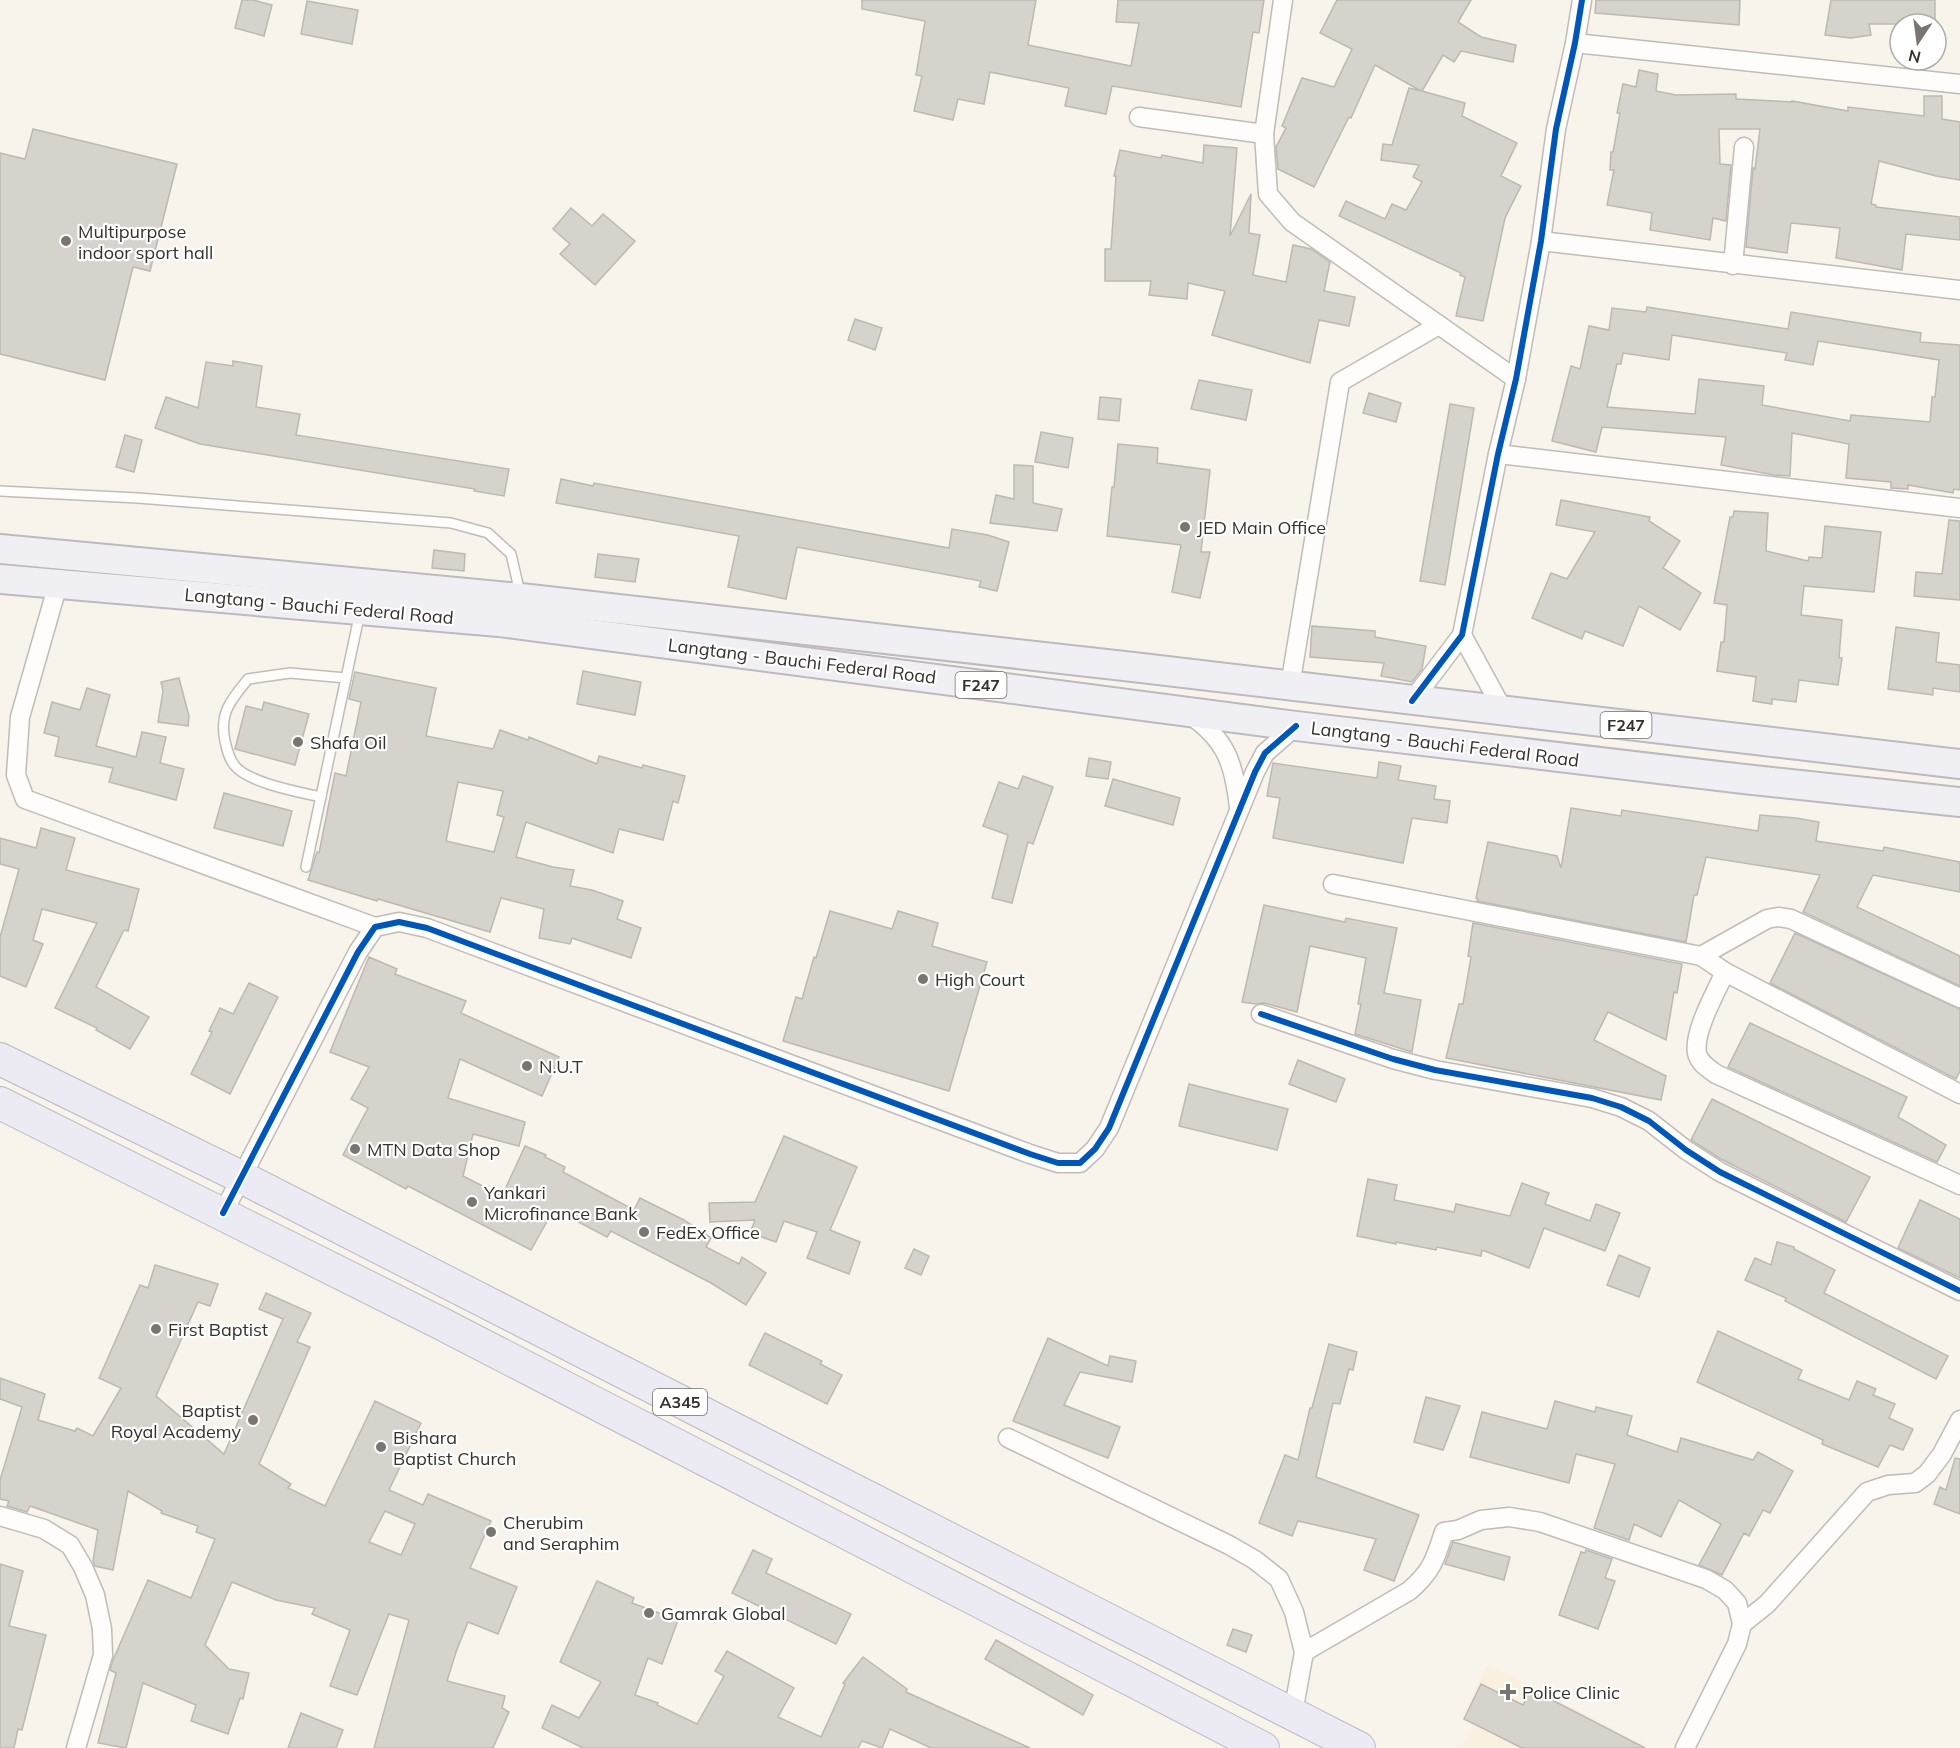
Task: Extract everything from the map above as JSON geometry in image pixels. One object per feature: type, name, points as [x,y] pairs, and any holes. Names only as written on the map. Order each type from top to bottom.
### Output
[{"type":"highway","name":"A345","points":[[0,1059],[460,1288],[1293,1713],[1353,1747]]},
{"type":"highway","name":"A345","points":[[0,1103],[440,1323],[1263,1748]]},
{"type":"highway","points":[[440,1323],[460,1288]]},
{"type":"highway","points":[[616,1414],[636,1379]]},
{"type":"highway","points":[[923,1573],[942,1535]]},
{"type":"main road","name":"Langtang - Bauchi Federal Road","points":[[0,549],[521,598],[1960,764]]},
{"type":"main road","name":"Langtang - Bauchi Federal Road","points":[[0,579],[499,622],[1296,726],[1960,802]]},
{"type":"main road","points":[[1128,704],[1133,667]]},
{"type":"main road","points":[[1744,779],[1749,740]]},
{"type":"street","points":[[1283,0],[1264,134],[1268,194],[1292,222],[1516,379]]},
{"type":"street","points":[[1412,701],[1462,635],[1497,454],[1516,379],[1541,241],[1556,129],[1582,0]]},
{"type":"street","points":[[1575,43],[1960,84]]},
{"type":"street","points":[[1139,117],[1264,134]]},
{"type":"street","points":[[1733,265],[1744,147]]},
{"type":"street","points":[[1541,241],[1960,290]]},
{"type":"street","points":[[1290,686],[1340,382],[1438,325]]},
{"type":"street","points":[[1497,454],[1960,508]]},
{"type":"street","points":[[58,584],[20,717],[16,775],[25,799],[375,927],[399,922],[427,928],[1058,1163],[1080,1163],[1095,1149],[1109,1128],[1239,809],[1265,753],[1296,726]]},
{"type":"street","points":[[1462,635],[1503,710]]},
{"type":"street","points":[[1186,712],[1215,737],[1230,758],[1236,777],[1239,809]]},
{"type":"street","points":[[1333,884],[1701,956],[1725,972],[1960,1094]]},
{"type":"street","points":[[1701,956],[1767,920],[1778,917],[1791,919],[1960,998]]},
{"type":"street","points":[[223,1213],[358,952],[375,927]]},
{"type":"street","points":[[1725,972],[1697,1038],[1697,1055],[1705,1066],[1716,1074],[1960,1185]]},
{"type":"street","points":[[1261,1014],[1393,1059],[1435,1070],[1592,1098],[1621,1107],[1649,1121],[1686,1150],[1720,1172],[1960,1291]]},
{"type":"street","points":[[1742,1624],[1767,1604],[1867,1492],[1888,1485],[1914,1483],[1927,1474],[1942,1454],[1960,1420]]},
{"type":"street","points":[[1008,1438],[1229,1545],[1255,1560],[1279,1579],[1294,1612],[1304,1652],[1293,1713]]},
{"type":"street","points":[[0,1516],[44,1529],[70,1545],[95,1595],[102,1629],[103,1655],[76,1748]]},
{"type":"street","points":[[1304,1652],[1409,1591],[1434,1564],[1444,1532],[1458,1530],[1481,1520],[1509,1517],[1540,1522],[1706,1579],[1725,1590],[1737,1603],[1742,1624],[1737,1644],[1685,1748]]},
{"type":"lane","points":[[0,491],[138,498],[451,523],[488,533],[511,554],[521,598]]},
{"type":"lane","points":[[306,867],[360,610]]},
{"type":"lane","points":[[321,797],[260,782],[236,768],[228,755],[222,727],[229,702],[248,679],[290,674],[346,678]]},
{"type":"shaded area","name":"Police Clinic","points":[[1488,1664],[1647,1746],[1645,1748],[1461,1748],[1472,1726],[1460,1719]]},
{"type":"building","points":[[242,0],[253,0],[272,5],[264,36],[235,28]]},
{"type":"building","points":[[862,0],[1036,0],[1028,45],[1131,66],[1139,23],[1116,22],[1118,0],[1264,0],[1259,33],[1253,32],[1241,107],[1112,86],[1106,114],[1065,106],[1069,88],[990,72],[984,104],[958,99],[953,120],[914,111],[922,76],[916,75],[925,21],[862,9]]},
{"type":"building","points":[[1337,0],[1471,0],[1458,22],[1481,37],[1516,45],[1513,62],[1461,51],[1454,62],[1443,55],[1422,91],[1465,103],[1462,116],[1517,143],[1501,176],[1521,186],[1505,218],[1483,321],[1456,316],[1465,277],[1460,275],[1461,273],[1339,216],[1346,201],[1385,219],[1392,204],[1406,210],[1422,182],[1413,177],[1419,165],[1381,160],[1383,144],[1392,145],[1409,88],[1421,91],[1375,65],[1351,118],[1349,117],[1314,187],[1278,169],[1276,147],[1286,128],[1282,126],[1302,78],[1334,87],[1352,49],[1320,33]]},
{"type":"building","points":[[1596,0],[1740,0],[1739,25],[1595,13]]},
{"type":"building","points":[[1831,0],[1935,0],[1935,12],[1888,12],[1888,24],[1869,24],[1871,35],[1851,38],[1825,35]]},
{"type":"building","points":[[307,1],[358,10],[352,44],[301,34]]},
{"type":"building","points":[[1639,70],[1658,74],[1656,91],[1676,95],[1736,94],[1736,99],[1792,101],[1848,111],[1848,107],[1924,116],[1924,96],[1942,96],[1942,119],[1960,122],[1960,180],[1879,161],[1871,204],[1876,207],[1960,217],[1960,240],[1906,234],[1902,270],[1836,258],[1840,228],[1791,223],[1787,253],[1746,247],[1753,168],[1755,169],[1760,129],[1719,129],[1720,164],[1731,165],[1726,221],[1713,218],[1710,240],[1650,230],[1652,213],[1607,205],[1614,170],[1610,170],[1611,152],[1613,152],[1620,113],[1617,113],[1623,84],[1636,87]]},
{"type":"building","points":[[33,129],[177,164],[150,271],[133,267],[105,380],[0,354],[0,153],[25,159]]},
{"type":"building","points":[[1204,145],[1237,148],[1230,236],[1251,194],[1249,233],[1260,235],[1253,275],[1286,282],[1293,245],[1311,249],[1330,262],[1324,291],[1355,297],[1349,326],[1319,320],[1310,363],[1212,335],[1225,291],[1188,283],[1187,299],[1149,295],[1151,281],[1105,281],[1105,249],[1111,249],[1116,176],[1114,176],[1120,150],[1203,163]]},
{"type":"building","points":[[571,208],[592,226],[603,214],[635,241],[595,285],[560,254],[570,244],[553,229]]},
{"type":"building","points":[[1647,307],[1788,329],[1791,312],[1921,333],[1920,342],[1960,345],[1960,490],[1954,489],[1953,493],[1908,485],[1908,489],[1891,488],[1891,482],[1846,478],[1849,444],[1792,433],[1790,476],[1721,465],[1726,437],[1602,427],[1596,452],[1552,441],[1571,366],[1580,369],[1589,326],[1609,330],[1612,308],[1646,312]],"holes":[[[1672,335],[1787,353],[1785,360],[1813,365],[1818,341],[1939,360],[1930,422],[1851,415],[1850,421],[1762,405],[1764,386],[1699,379],[1695,414],[1607,407],[1617,364],[1621,364],[1623,353],[1669,360]]]},
{"type":"building","points":[[855,319],[882,328],[875,350],[848,340]]},
{"type":"building","points":[[233,361],[262,366],[256,407],[300,414],[296,435],[509,469],[504,496],[474,491],[475,489],[200,444],[155,428],[166,397],[198,408],[206,362],[233,366]]},
{"type":"building","points":[[1199,380],[1252,390],[1246,420],[1191,409]]},
{"type":"building","points":[[1369,393],[1401,403],[1396,422],[1363,413]]},
{"type":"building","points":[[1100,397],[1121,399],[1119,421],[1098,419]]},
{"type":"building","points":[[1450,404],[1474,408],[1445,585],[1420,581]]},
{"type":"building","points":[[1041,432],[1073,438],[1068,468],[1035,462]]},
{"type":"building","points":[[125,435],[142,440],[134,472],[116,467]]},
{"type":"building","points":[[1118,444],[1158,448],[1157,463],[1210,470],[1201,552],[1210,552],[1200,598],[1172,592],[1181,545],[1107,536]]},
{"type":"building","points":[[1014,465],[1033,466],[1033,503],[1062,509],[1057,531],[990,523],[996,495],[1014,499]]},
{"type":"building","points":[[561,479],[593,486],[594,483],[949,548],[952,529],[988,535],[1009,542],[997,591],[979,587],[981,581],[797,547],[786,599],[728,587],[739,536],[556,503]]},
{"type":"building","points":[[1561,500],[1650,517],[1649,521],[1680,541],[1663,568],[1701,593],[1680,630],[1639,606],[1623,646],[1585,631],[1582,639],[1532,618],[1551,573],[1567,579],[1595,532],[1556,525]]},
{"type":"building","points":[[1734,511],[1768,513],[1766,551],[1808,561],[1809,557],[1822,558],[1825,526],[1881,532],[1874,592],[1804,586],[1801,615],[1842,620],[1839,658],[1842,658],[1838,685],[1799,680],[1796,702],[1772,699],[1772,704],[1753,701],[1756,677],[1717,671],[1721,642],[1724,642],[1727,605],[1714,603],[1730,517],[1733,517]]},
{"type":"building","points":[[1949,520],[1960,521],[1960,600],[1914,596],[1916,572],[1942,574]]},
{"type":"building","points":[[434,550],[465,554],[464,571],[432,568]]},
{"type":"building","points":[[598,554],[639,559],[635,582],[595,577]]},
{"type":"building","points":[[1312,626],[1375,631],[1375,637],[1426,646],[1422,669],[1412,682],[1381,676],[1384,663],[1310,657]]},
{"type":"building","points":[[1896,627],[1939,633],[1936,662],[1960,665],[1960,692],[1933,688],[1933,695],[1888,689]]},
{"type":"building","points":[[583,671],[641,682],[635,715],[577,704]]},
{"type":"building","points":[[355,672],[436,688],[426,736],[493,749],[500,730],[528,740],[529,737],[597,764],[599,756],[642,768],[643,765],[685,776],[678,803],[673,801],[663,840],[619,829],[613,853],[526,822],[516,857],[574,870],[570,886],[592,890],[623,901],[617,919],[641,928],[631,958],[572,938],[570,944],[539,938],[544,909],[501,898],[490,932],[308,880],[317,852],[319,853],[335,773],[346,776],[361,702],[349,699]],"holes":[[[458,782],[503,791],[497,815],[504,817],[494,852],[446,841]]]},
{"type":"building","points":[[179,678],[189,716],[188,726],[158,722],[163,691],[161,682]]},
{"type":"building","points":[[87,688],[110,695],[96,746],[136,757],[142,732],[166,737],[160,763],[184,769],[176,800],[109,782],[113,768],[55,756],[59,737],[44,733],[52,702],[80,710]]},
{"type":"building","points":[[264,702],[309,714],[295,765],[235,749],[246,706],[262,710]]},
{"type":"building","points":[[1089,758],[1111,762],[1108,779],[1086,776]]},
{"type":"building","points":[[1379,762],[1401,766],[1398,780],[1436,786],[1434,799],[1450,801],[1447,823],[1412,818],[1403,863],[1273,838],[1280,798],[1267,796],[1273,763],[1377,778]]},
{"type":"building","points":[[1023,776],[1053,787],[1033,844],[1028,842],[1012,903],[992,898],[1008,835],[983,826],[999,782],[1018,789]]},
{"type":"building","points":[[1113,779],[1180,798],[1173,825],[1105,806]]},
{"type":"building","points":[[224,793],[292,811],[283,846],[214,828]]},
{"type":"building","points":[[1571,808],[1621,816],[1622,810],[1758,831],[1760,815],[1796,818],[1819,822],[1816,841],[1883,851],[1884,847],[1960,862],[1960,892],[1873,875],[1857,907],[1960,956],[1960,986],[1803,912],[1820,875],[1706,857],[1697,895],[1694,895],[1686,942],[1477,901],[1488,842],[1557,856],[1561,868]]},
{"type":"building","points":[[41,828],[75,838],[66,870],[139,889],[128,931],[124,930],[96,987],[149,1017],[130,1049],[96,1030],[97,1028],[55,1008],[97,923],[42,909],[33,940],[43,944],[26,987],[0,976],[0,937],[19,869],[0,864],[0,838],[36,848]]},
{"type":"building","points":[[1264,905],[1345,922],[1346,918],[1397,928],[1384,993],[1421,1000],[1412,1052],[1355,1034],[1366,958],[1310,946],[1297,1012],[1264,1003],[1242,1002]]},
{"type":"building","points":[[830,911],[892,929],[898,911],[938,923],[932,946],[987,962],[949,1091],[783,1041],[796,997],[802,999]]},
{"type":"building","points":[[1473,923],[1682,964],[1677,993],[1674,992],[1666,1040],[1608,1012],[1594,1040],[1666,1076],[1661,1100],[1446,1058],[1459,1004],[1463,1004],[1471,957],[1468,956]]},
{"type":"building","points":[[1795,933],[1960,1009],[1960,1071],[1956,1079],[1770,983]]},
{"type":"building","points":[[369,957],[397,969],[395,974],[466,1001],[461,1013],[559,1057],[542,1096],[460,1059],[448,1098],[525,1122],[519,1146],[473,1134],[463,1176],[502,1196],[525,1146],[546,1155],[545,1157],[565,1167],[563,1172],[634,1210],[640,1198],[684,1220],[711,1238],[706,1247],[739,1264],[742,1257],[766,1273],[746,1305],[711,1283],[611,1231],[607,1237],[554,1209],[531,1250],[408,1186],[406,1189],[343,1155],[368,1108],[351,1099],[369,1067],[330,1052]]},
{"type":"building","points":[[249,983],[278,997],[230,1094],[191,1074],[212,1032],[209,1031],[220,1008],[233,1014]]},
{"type":"building","points":[[1750,1023],[1907,1097],[1898,1117],[1946,1145],[1937,1162],[1728,1067]]},
{"type":"building","points":[[1298,1060],[1345,1079],[1336,1102],[1289,1084]]},
{"type":"building","points":[[1189,1084],[1288,1109],[1277,1150],[1179,1126]]},
{"type":"building","points":[[1712,1099],[1870,1177],[1846,1222],[1721,1159],[1691,1140]]},
{"type":"building","points":[[784,1136],[857,1167],[830,1230],[860,1242],[849,1274],[807,1258],[817,1232],[784,1221],[776,1242],[750,1233],[755,1220],[710,1222],[709,1203],[755,1202]]},
{"type":"building","points":[[1368,1179],[1397,1185],[1394,1200],[1454,1212],[1456,1204],[1510,1216],[1522,1183],[1549,1193],[1545,1204],[1590,1221],[1596,1204],[1620,1213],[1605,1251],[1544,1228],[1529,1268],[1482,1250],[1481,1256],[1437,1247],[1436,1250],[1357,1236]]},
{"type":"building","points":[[1920,1200],[1960,1219],[1960,1278],[1898,1248]]},
{"type":"building","points":[[1777,1242],[1794,1247],[1835,1270],[1824,1293],[1948,1356],[1936,1379],[1785,1301],[1786,1298],[1745,1280],[1755,1258],[1771,1265]]},
{"type":"building","points":[[914,1249],[929,1256],[921,1275],[905,1268]]},
{"type":"building","points":[[1619,1255],[1650,1268],[1639,1297],[1607,1285]]},
{"type":"building","points":[[155,1265],[218,1284],[210,1306],[198,1302],[156,1396],[224,1454],[283,1319],[259,1309],[266,1293],[311,1313],[297,1342],[310,1347],[259,1464],[291,1484],[288,1488],[325,1506],[375,1401],[421,1423],[389,1490],[423,1505],[428,1494],[491,1521],[470,1568],[517,1587],[498,1634],[468,1622],[447,1681],[505,1696],[502,1708],[509,1712],[493,1748],[374,1748],[409,1620],[389,1614],[357,1695],[330,1686],[350,1630],[312,1614],[315,1608],[276,1600],[232,1582],[205,1645],[229,1669],[249,1673],[243,1699],[240,1698],[228,1734],[191,1721],[196,1705],[143,1683],[126,1748],[98,1743],[116,1673],[110,1670],[113,1660],[148,1580],[191,1598],[215,1539],[196,1532],[198,1526],[161,1513],[162,1511],[128,1491],[113,1570],[95,1566],[93,1561],[98,1530],[30,1506],[27,1512],[7,1506],[9,1501],[0,1499],[0,1480],[22,1407],[0,1399],[0,1378],[45,1394],[38,1420],[75,1431],[77,1428],[93,1436],[121,1388],[99,1378],[140,1285],[148,1288]],"holes":[[[385,1511],[415,1524],[401,1555],[369,1542]]]},
{"type":"building","points":[[1718,1331],[1802,1370],[1798,1379],[1849,1400],[1857,1381],[1876,1389],[1873,1395],[1895,1404],[1889,1418],[1913,1429],[1903,1450],[1890,1445],[1878,1467],[1822,1444],[1823,1440],[1697,1382]]},
{"type":"building","points":[[765,1333],[822,1361],[820,1364],[842,1375],[827,1404],[749,1365]]},
{"type":"building","points":[[1048,1338],[1108,1366],[1110,1356],[1136,1361],[1132,1382],[1080,1372],[1064,1405],[1120,1427],[1108,1458],[1013,1421]]},
{"type":"building","points":[[1329,1344],[1357,1352],[1353,1370],[1349,1369],[1340,1404],[1333,1403],[1316,1477],[1419,1515],[1394,1581],[1364,1570],[1376,1539],[1298,1521],[1292,1536],[1259,1523],[1285,1455],[1298,1460],[1310,1408],[1312,1408]]},
{"type":"building","points":[[1426,1397],[1460,1406],[1443,1450],[1414,1442]]},
{"type":"building","points":[[1555,1401],[1595,1412],[1596,1407],[1632,1416],[1627,1435],[1677,1452],[1681,1438],[1753,1460],[1758,1452],[1793,1471],[1770,1513],[1763,1510],[1749,1536],[1744,1533],[1722,1575],[1699,1565],[1721,1524],[1679,1500],[1661,1537],[1634,1524],[1629,1540],[1594,1528],[1615,1464],[1576,1454],[1569,1483],[1470,1457],[1482,1412],[1547,1429]]},
{"type":"building","points":[[1955,1458],[1960,1459],[1960,1514],[1934,1504],[1940,1487],[1946,1490]]},
{"type":"building","points":[[1453,1542],[1510,1557],[1504,1580],[1445,1564]]},
{"type":"building","points":[[753,1550],[772,1559],[766,1573],[851,1614],[836,1644],[732,1593]]},
{"type":"building","points":[[1586,1550],[1612,1559],[1605,1578],[1615,1581],[1598,1629],[1559,1615],[1581,1552],[1585,1553]]},
{"type":"building","points":[[0,1564],[23,1571],[9,1626],[46,1635],[22,1730],[18,1729],[14,1748],[0,1748]]},
{"type":"building","points":[[597,1581],[634,1598],[632,1603],[678,1620],[662,1664],[648,1658],[635,1695],[658,1703],[657,1705],[697,1724],[724,1676],[715,1671],[727,1651],[794,1688],[778,1717],[821,1737],[845,1684],[843,1683],[863,1657],[907,1689],[906,1692],[1030,1748],[931,1748],[890,1729],[882,1748],[862,1741],[858,1748],[583,1748],[542,1728],[552,1705],[579,1718],[601,1682],[560,1662]]},
{"type":"building","points":[[1233,1629],[1252,1635],[1246,1652],[1227,1645]]},
{"type":"building","points":[[996,1640],[1093,1695],[1083,1715],[985,1659]]},
{"type":"building","name":"Police Clinic","points":[[1481,1684],[1523,1705],[1531,1689],[1645,1748],[1522,1748],[1464,1719]]},
{"type":"building","points":[[301,1713],[343,1730],[336,1748],[288,1748]]},
{"type":"cycle path","points":[[1412,701],[1462,635],[1498,454],[1516,379],[1541,241],[1556,129],[1582,0]]},
{"type":"cycle path","points":[[223,1213],[358,952],[375,927],[399,922],[427,928],[1030,1154],[1058,1163],[1080,1163],[1095,1149],[1109,1128],[1255,772],[1265,753],[1296,726]]},
{"type":"cycle path","points":[[1261,1014],[1393,1059],[1435,1070],[1592,1098],[1621,1107],[1649,1121],[1686,1150],[1720,1172],[1960,1291]]},
{"type":"place","name":"Multipurpose indoor sport hall","points":[[66,241]]},
{"type":"place","name":"JED Main Office","points":[[1185,527]]},
{"type":"place","name":"Shafa Oil","points":[[298,742]]},
{"type":"place","name":"High Court","points":[[923,979]]},
{"type":"place","name":"N.U.T","points":[[527,1066]]},
{"type":"place","name":"MTN Data Shop","points":[[355,1149]]},
{"type":"place","name":"Yankari Microfinance Bank","points":[[472,1202]]},
{"type":"place","name":"FedEx Office","points":[[644,1232]]},
{"type":"place","name":"First Baptist","points":[[156,1329]]},
{"type":"place","name":"Baptist Royal Academy","points":[[253,1420]]},
{"type":"place","name":"Bishara Baptist Church","points":[[381,1447]]},
{"type":"place","name":"Cherubim and Seraphim","points":[[491,1532]]},
{"type":"place","name":"Gamrak Global","points":[[649,1613]]},
{"type":"place","name":"Police Clinic","points":[[1508,1692]]}]
